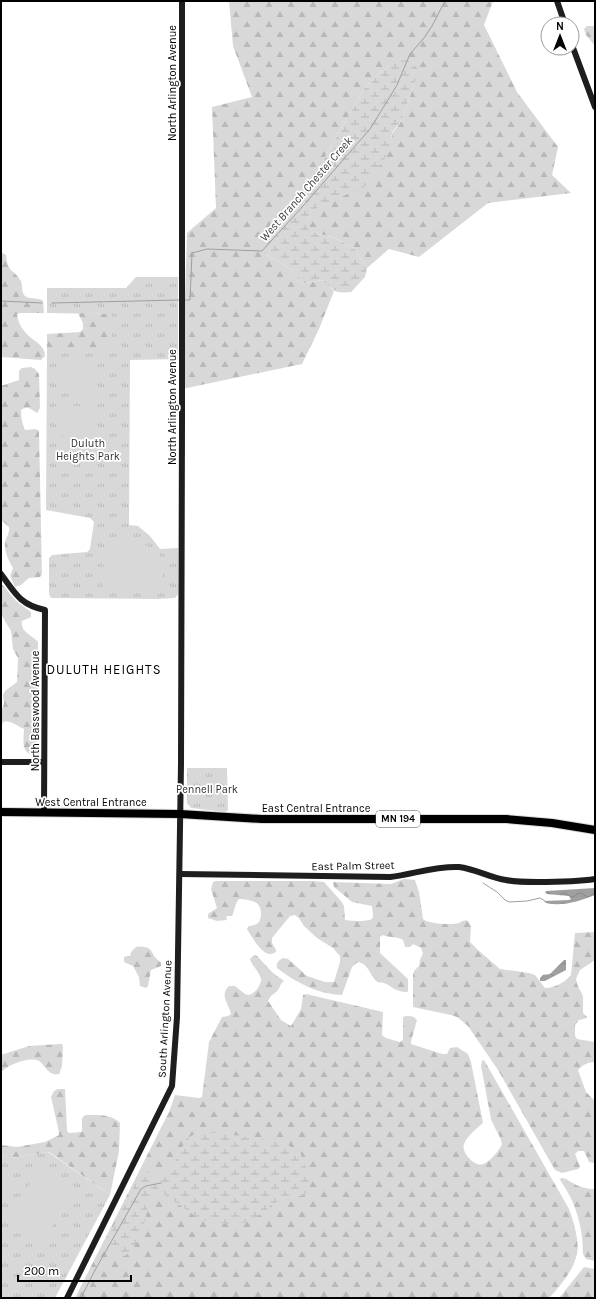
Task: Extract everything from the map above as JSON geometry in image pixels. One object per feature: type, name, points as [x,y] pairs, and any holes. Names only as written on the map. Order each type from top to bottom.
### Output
[{"type":"highway","name":"West Central Entrance","points":[[1,812],[180,814]]},
{"type":"highway","name":"East Central Entrance","points":[[180,814],[262,819],[506,819],[552,823],[595,830]]},
{"type":"main road","name":"North Arlington Avenue","points":[[180,814],[182,1]]},
{"type":"main road","points":[[557,1],[562,16]]},
{"type":"main road","points":[[576,56],[595,107]]},
{"type":"main road","name":"North Basswood Avenue","points":[[1,574],[22,601],[33,608],[45,610],[44,812]]},
{"type":"main road","points":[[1,762],[44,762]]},
{"type":"main road","name":"South Arlington Avenue","points":[[67,1298],[172,1086],[177,1017],[180,814]]},
{"type":"main road","name":"East Palm Street","points":[[180,874],[304,877],[390,877],[434,868],[461,867],[507,880],[562,882],[595,879]]},
{"type":"green space","points":[[229,1],[493,1],[484,25],[517,92],[558,147],[552,175],[571,193],[488,203],[419,257],[389,249],[367,268],[354,248],[332,237],[318,234],[306,228],[312,210],[338,197],[391,148],[393,133],[401,122],[415,81],[390,65],[363,90],[325,157],[303,206],[263,251],[265,254],[292,270],[301,284],[322,280],[334,291],[319,329],[302,364],[182,389],[187,233],[216,208],[212,107],[252,97],[233,46]]},
{"type":"green space","points":[[587,26],[595,26],[595,46],[586,35],[584,29]]},
{"type":"green space","points":[[401,60],[410,61],[417,68],[415,81],[402,120],[393,131],[391,137],[391,148],[368,185],[312,210],[308,219],[307,228],[318,234],[332,237],[354,248],[367,268],[365,277],[351,292],[338,292],[322,280],[301,284],[292,270],[262,251],[303,206],[325,157],[363,90],[390,65]]},
{"type":"green space","points":[[1,252],[6,255],[8,265],[21,281],[25,296],[43,301],[44,313],[17,314],[23,330],[43,348],[45,356],[41,360],[1,357]]},
{"type":"green space","name":"Duluth Heights Park","points":[[136,277],[178,277],[178,359],[130,360],[129,525],[138,526],[150,536],[160,549],[178,548],[178,594],[175,598],[158,599],[52,598],[50,597],[49,593],[49,558],[52,555],[87,552],[90,549],[94,522],[90,518],[46,510],[47,351],[112,351],[112,314],[47,313],[47,288],[126,288]]},
{"type":"green space","points":[[78,313],[112,314],[112,351],[47,351],[47,334],[80,332],[83,329],[83,323]]},
{"type":"green space","points":[[96,359],[94,397],[78,396],[68,390],[61,377],[61,361]]},
{"type":"green space","points":[[31,367],[39,374],[40,408],[37,413],[28,408],[21,410],[21,413],[22,423],[25,430],[36,429],[39,431],[42,574],[40,577],[29,578],[21,585],[15,587],[10,576],[13,568],[5,550],[9,527],[1,520],[1,386],[19,380],[19,371],[22,368]]},
{"type":"green space","points":[[55,406],[96,406],[95,445],[84,446],[68,441],[60,433],[56,426]]},
{"type":"green space","points":[[116,538],[136,538],[162,558],[162,593],[103,592],[104,545],[106,542]]},
{"type":"green space","points":[[1,583],[16,601],[31,612],[31,617],[22,621],[22,625],[24,630],[38,642],[37,749],[35,753],[30,754],[24,747],[24,729],[14,724],[3,722],[1,740],[1,712],[4,704],[3,695],[5,691],[17,682],[18,658],[13,649],[11,631],[1,614]]},
{"type":"green space","name":"Pennell Park","points":[[187,768],[227,768],[228,810],[225,812],[191,808],[187,803]]},
{"type":"green space","points":[[404,879],[415,880],[419,892],[423,919],[434,923],[445,924],[455,924],[468,921],[471,926],[470,942],[478,950],[500,969],[535,975],[545,988],[560,984],[571,975],[575,933],[595,932],[595,960],[580,970],[576,979],[583,996],[583,1013],[587,1018],[579,1020],[575,1025],[575,1036],[577,1039],[595,1042],[595,1062],[585,1064],[578,1070],[586,1092],[595,1101],[595,1161],[593,1163],[589,1162],[584,1151],[578,1151],[575,1154],[580,1167],[578,1169],[562,1173],[555,1170],[498,1070],[468,1026],[457,1017],[413,1007],[413,975],[414,971],[419,966],[423,953],[421,948],[413,944],[410,947],[405,947],[403,940],[398,938],[383,935],[380,937],[380,953],[408,979],[408,992],[399,991],[384,983],[377,982],[366,967],[358,962],[352,967],[342,995],[333,994],[308,987],[277,968],[277,963],[280,960],[283,958],[288,959],[307,976],[325,982],[334,982],[340,962],[340,956],[333,948],[317,938],[295,915],[290,916],[272,938],[272,943],[276,952],[272,954],[266,953],[261,949],[247,929],[248,927],[258,923],[260,920],[261,910],[257,903],[239,899],[232,916],[226,917],[227,920],[217,921],[208,918],[208,914],[217,908],[211,889],[213,882],[216,881],[324,882],[344,906],[345,920],[366,921],[372,919],[372,906],[352,902],[334,887],[333,882],[391,884]]},
{"type":"green space","points":[[136,947],[150,949],[161,962],[161,966],[151,970],[148,986],[146,988],[140,986],[139,977],[133,966],[124,962],[124,957],[130,956],[131,952]]},
{"type":"green space","points":[[254,955],[257,956],[273,973],[284,981],[268,1001],[281,1020],[291,1026],[301,1009],[303,995],[306,994],[383,1012],[382,1035],[386,1038],[400,1042],[403,1040],[403,1017],[414,1017],[417,1020],[411,1044],[442,1054],[447,1054],[450,1048],[457,1047],[468,1054],[471,1062],[483,1123],[469,1135],[463,1147],[469,1159],[481,1165],[492,1158],[502,1144],[491,1119],[481,1066],[482,1061],[484,1060],[569,1209],[574,1225],[578,1249],[573,1266],[566,1278],[549,1298],[75,1298],[169,1112],[175,1095],[199,1098],[202,1097],[209,1042],[222,1017],[231,1014],[225,996],[226,989],[229,986],[235,986],[245,994],[249,995],[256,990],[261,982],[260,975],[250,959]]},
{"type":"green space","points":[[62,1044],[62,1066],[59,1074],[52,1074],[39,1061],[35,1060],[24,1060],[1,1072],[1,1055],[29,1046]]},
{"type":"green space","points":[[58,1089],[65,1089],[67,1131],[69,1133],[82,1132],[82,1118],[86,1115],[109,1117],[120,1123],[119,1151],[110,1195],[49,1152],[11,1158],[1,1155],[1,1145],[17,1147],[45,1142],[59,1135],[51,1097],[54,1091]]},
{"type":"green space","points":[[213,1132],[286,1144],[300,1152],[309,1177],[308,1192],[303,1196],[287,1196],[273,1204],[253,1220],[235,1225],[201,1220],[156,1190],[149,1201],[142,1231],[133,1248],[125,1256],[108,1250],[107,1239],[139,1176],[145,1172],[150,1173],[155,1179],[159,1178],[171,1169],[187,1138],[197,1133]]},
{"type":"green space","points":[[48,1152],[110,1195],[55,1298],[1,1298],[1,1155],[12,1158]]},
{"type":"green space","points":[[45,1166],[79,1193],[40,1241],[6,1213]]},
{"type":"green space","points":[[1,1178],[14,1189],[1,1206]]},
{"type":"green space","points":[[561,1178],[581,1187],[595,1189],[595,1261],[586,1259],[583,1254],[582,1234],[578,1215],[566,1188],[560,1180]]},
{"type":"green space","points":[[584,1267],[595,1269],[595,1298],[559,1298]]},
{"type":"water","points":[[595,888],[595,895],[577,901],[565,904],[552,904],[544,901],[571,899],[569,896],[547,894],[545,892],[546,891]]},
{"type":"water","points":[[564,960],[566,960],[566,970],[545,981],[540,981],[540,978],[543,975],[550,974]]},
{"type":"waterway","name":"West Branch Chester Creek","points":[[184,300],[190,300],[192,253],[207,249],[262,251],[303,206],[370,129],[397,85],[410,54],[432,26],[445,1]]},
{"type":"waterway","name":"West Branch Chester Creek","points":[[52,303],[179,300]]},
{"type":"waterway","name":"West Branch Chester Creek","points":[[1,301],[42,303]]},
{"type":"waterway","points":[[483,883],[509,902],[527,901],[540,898],[545,901]]},
{"type":"waterway","points":[[81,1298],[141,1189],[146,1186],[161,1183]]},
{"type":"district","name":"DULUTH HEIGHTS","points":[[104,669]]}]
